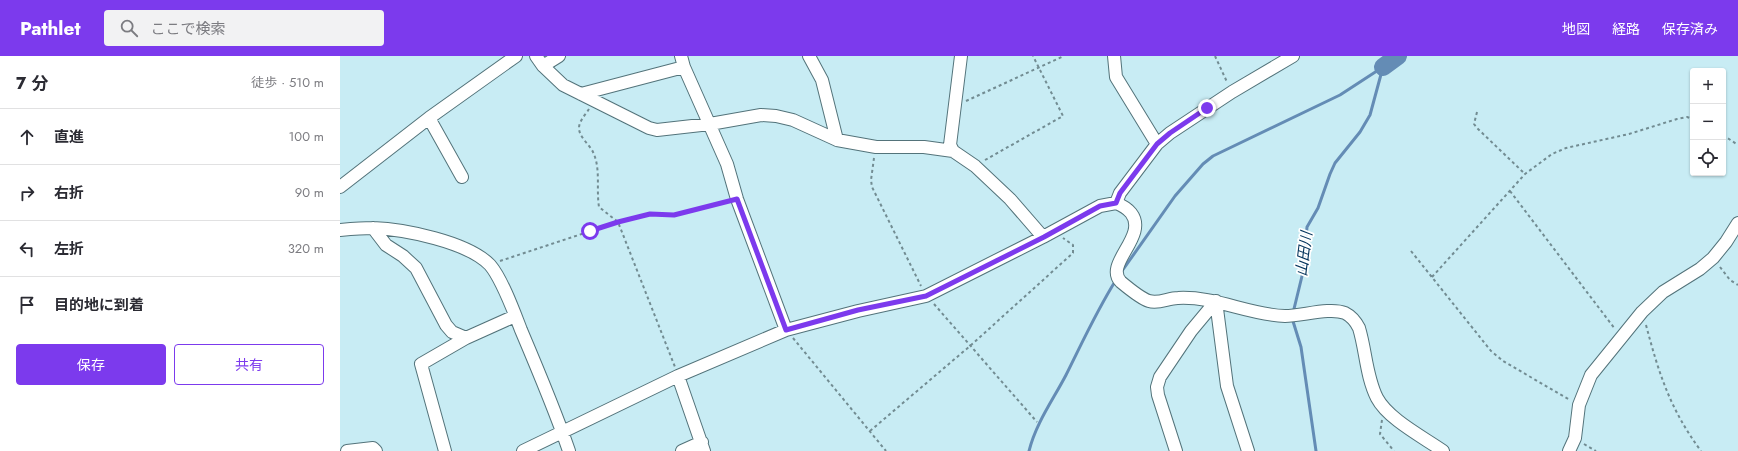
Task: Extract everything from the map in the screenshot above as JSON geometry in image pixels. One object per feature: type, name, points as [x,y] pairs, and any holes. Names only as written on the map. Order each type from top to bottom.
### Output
[{"type":"street","points":[[340,187],[429,118],[516,56]]},
{"type":"street","points":[[539,61],[558,56]]},
{"type":"street","points":[[809,56],[822,80],[837,140]]},
{"type":"street","points":[[953,151],[950,145],[961,56]]},
{"type":"street","points":[[1114,56],[1116,77],[1157,144]]},
{"type":"street","points":[[1116,203],[1120,193],[1157,144],[1170,133],[1232,92],[1293,56]]},
{"type":"street","points":[[539,61],[563,85],[648,128],[657,130],[710,124],[761,115],[776,116],[793,120],[837,140],[876,147],[924,147],[953,151],[975,166],[1048,234]]},
{"type":"street","points":[[582,94],[682,62],[728,164],[737,199],[786,330]]},
{"type":"street","points":[[429,118],[462,177]]},
{"type":"street","points":[[523,451],[678,376],[786,330],[858,310],[926,296],[1100,206],[1116,203],[1131,213],[1135,222],[1135,234],[1120,260],[1118,275],[1147,301],[1156,302],[1178,298],[1216,301],[1268,316],[1289,316],[1337,311],[1346,314],[1354,319],[1358,328],[1370,381],[1378,399],[1386,410],[1442,451]]},
{"type":"street","points":[[1569,451],[1575,438],[1579,406],[1591,375],[1642,312],[1663,292],[1700,269],[1713,258],[1726,242],[1738,223]]},
{"type":"street","points":[[373,228],[386,245],[416,268],[446,325],[452,332],[466,338]]},
{"type":"street","points":[[340,230],[373,228],[400,230],[440,239],[474,253],[489,264],[497,276],[515,316],[569,451]]},
{"type":"street","points":[[1176,451],[1158,395],[1157,386],[1160,377],[1191,330],[1216,301]]},
{"type":"street","points":[[1216,301],[1227,386],[1248,451]]},
{"type":"street","points":[[445,451],[421,364],[466,338],[515,316]]},
{"type":"street","points":[[678,376],[703,447],[682,451]]},
{"type":"street","points":[[347,451],[373,448],[376,451]]},
{"type":"path","points":[[975,166],[1063,116],[1033,56]]},
{"type":"path","points":[[954,107],[1064,56]]},
{"type":"path","points":[[1215,56],[1232,92]]},
{"type":"path","points":[[594,100],[580,123],[579,128],[580,134],[593,152],[598,171],[597,195],[599,206],[618,222],[678,376]]},
{"type":"path","points":[[1477,112],[1474,124],[1477,128],[1525,174]]},
{"type":"path","points":[[1432,277],[1525,174],[1552,154],[1566,148],[1629,134],[1677,118],[1690,118]]},
{"type":"path","points":[[1726,137],[1738,145]]},
{"type":"path","points":[[1510,191],[1622,338]]},
{"type":"path","points":[[489,264],[618,222],[650,214],[674,215],[737,199]]},
{"type":"path","points":[[870,431],[970,346],[1073,253],[1073,245],[1048,234]]},
{"type":"path","points":[[1411,251],[1491,351],[1503,361],[1579,406]]},
{"type":"path","points":[[1713,258],[1730,280],[1738,285]]},
{"type":"path","points":[[1642,312],[1658,368],[1672,404],[1689,435],[1701,451]]},
{"type":"path","points":[[786,330],[886,451]]},
{"type":"path","points":[[1386,410],[1380,425],[1380,434],[1394,451]]},
{"type":"waterway","name":"山田川","points":[[1383,67],[1398,56]]},
{"type":"waterway","points":[[1122,271],[1175,196],[1203,164],[1213,156],[1340,95],[1383,67]]},
{"type":"waterway","name":"山田川","points":[[1293,313],[1303,272],[1307,227],[1318,208],[1335,163],[1360,132],[1370,115],[1383,67]]},
{"type":"waterway","points":[[1029,451],[1040,421],[1116,280]]},
{"type":"waterway","name":"山田川","points":[[1292,318],[1301,347],[1316,451]]},
{"type":"route","points":[[590,231],[650,214],[674,215],[737,199],[786,330],[858,310],[926,296],[1044,237],[1100,206],[1116,203],[1120,193],[1157,144],[1170,133],[1207,108]]}]
